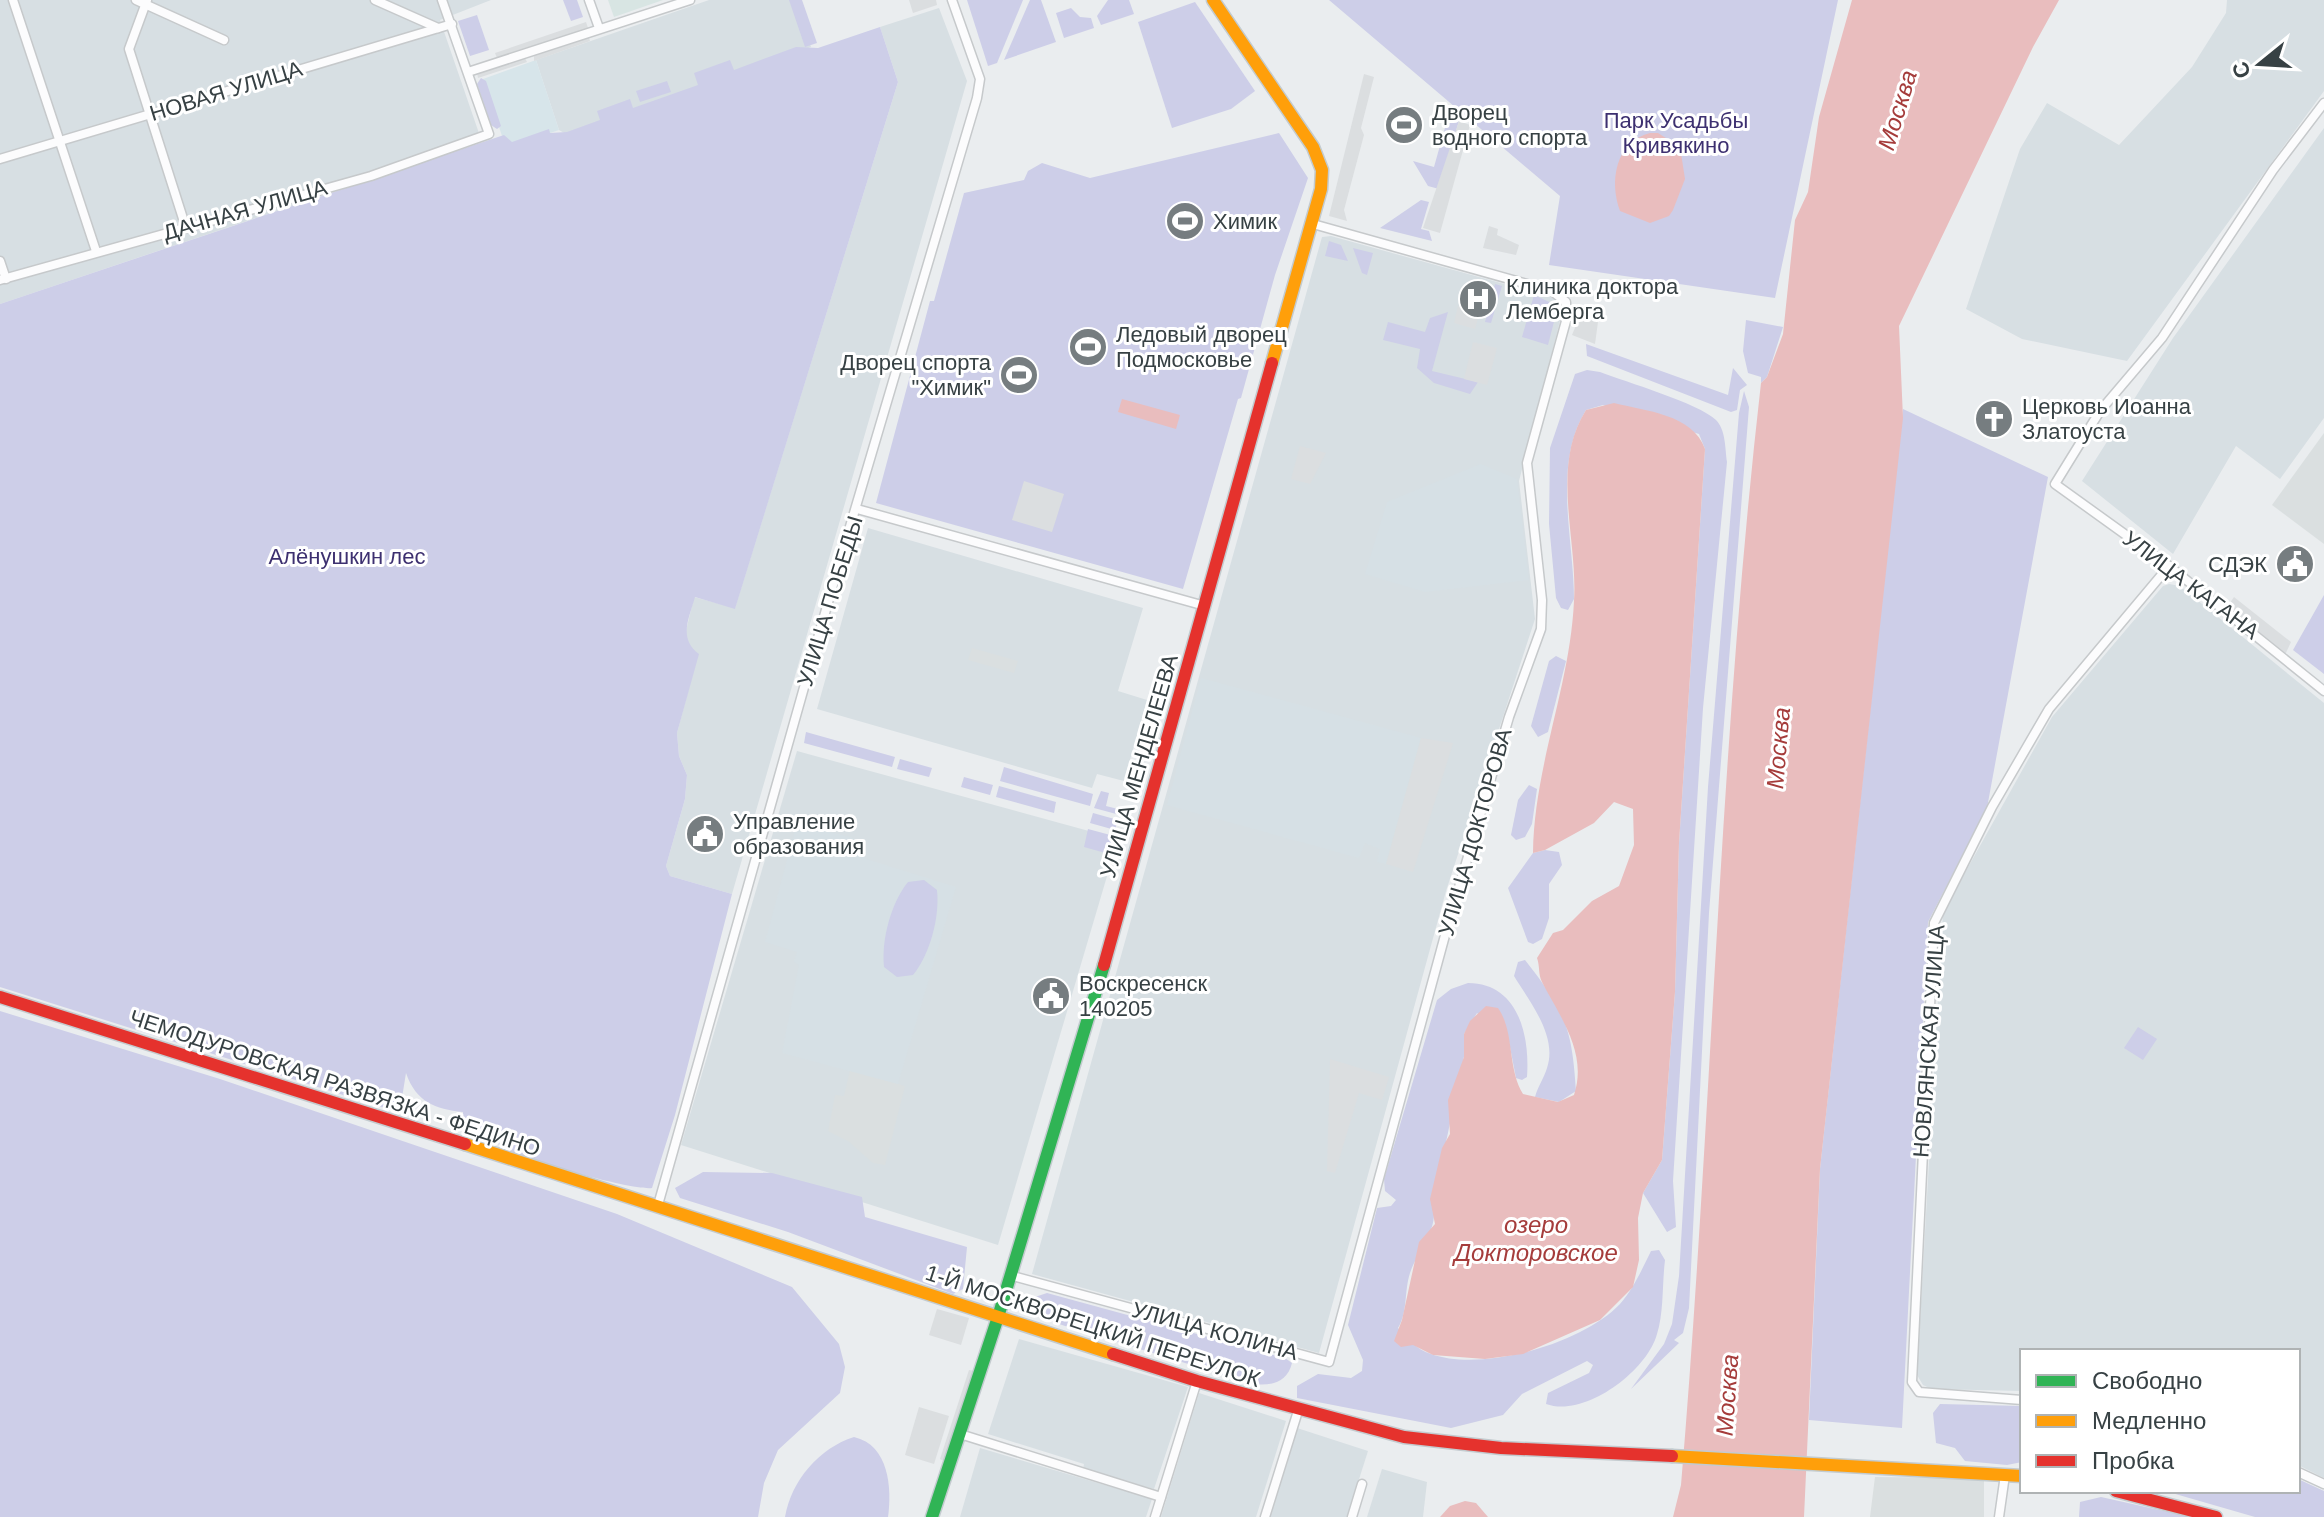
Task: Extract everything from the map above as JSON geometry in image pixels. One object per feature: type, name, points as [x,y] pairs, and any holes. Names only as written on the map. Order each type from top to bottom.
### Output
[{"type":"street","points":[[13,0],[96,251]]},
{"type":"street","points":[[136,0],[147,2],[224,40]]},
{"type":"street","points":[[375,0],[438,28]]},
{"type":"street","points":[[442,0],[468,72],[690,0]]},
{"type":"street","points":[[589,0],[599,28]]},
{"type":"street","name":"УЛИЦА ПОБЕДЫ","points":[[658,1205],[980,86],[952,0]]},
{"type":"street","name":"УЛИЦА МЕНДЕЛЕЕВА","points":[[932,1517],[998,1317],[1103,967],[1313,224],[1322,177],[1318,157],[1213,0]]},
{"type":"street","points":[[147,2],[129,49],[186,228]]},
{"type":"street","name":"НОВАЯ УЛИЦА","points":[[0,159],[452,24]]},
{"type":"street","name":"ДАЧНАЯ УЛИЦА","points":[[3,279],[371,176],[489,134],[468,72]]},
{"type":"street","name":"УЛИЦА КАГАНА","points":[[2324,103],[2273,170],[2162,338],[2100,411],[2055,484],[2169,566],[2324,691]]},
{"type":"street","name":"УЛИЦА ДОКТОРОВА","points":[[1313,224],[1552,291],[1564,300],[1566,321],[1527,463],[1542,600],[1541,629],[1509,717],[1447,928],[1329,1362]]},
{"type":"street","points":[[0,261],[3,279]]},
{"type":"street","points":[[857,509],[1153,594],[1205,606]]},
{"type":"street","name":"НОВЛЯНСКАЯ УЛИЦА","points":[[2020,1400],[1919,1392],[1912,1382],[1911,1350],[1934,923],[1992,807],[2049,709],[2169,566]]},
{"type":"street","name":"ЧЕМОДУРОВСКАЯ РАЗВЯЗКА - ФЕДИНО","points":[[0,997],[658,1205]]},
{"type":"street","name":"1-Й МОСКВОРЕЦКИЙ ПЕРЕУЛОК","points":[[658,1205],[1197,1381],[1298,1411],[1404,1437],[1525,1450],[1860,1464],[2005,1475]]},
{"type":"street","name":"УЛИЦА КОЛИНА","points":[[1009,1275],[1329,1362]]},
{"type":"street","points":[[1155,1517],[1197,1381]]},
{"type":"street","points":[[1265,1517],[1298,1411]]},
{"type":"street","points":[[960,1434],[1161,1497]]},
{"type":"street","points":[[2300,1473],[2324,1484]]},
{"type":"street","points":[[1999,1517],[2005,1475],[2020,1476]]},
{"type":"street","points":[[1352,1517],[1362,1484]]},
{"type":"street","points":[[2124,1493],[2216,1517]]},
{"type":"shaded area","points":[[0,0],[491,0],[440,20],[482,142],[0,304]]},
{"type":"shaded area","points":[[608,0],[663,0],[614,17]]},
{"type":"shaded area","points":[[709,0],[795,0],[811,47],[566,134],[559,130],[536,60]]},
{"type":"shaded area","points":[[909,0],[936,0],[937,5],[913,13]]},
{"type":"shaded area","points":[[2227,0],[2324,0],[2324,91],[2127,361],[2022,339],[1966,309],[2020,149],[2047,103],[2119,145],[2192,67],[2226,13]]},
{"type":"shaded area","points":[[939,8],[967,81],[732,894],[670,876],[666,866],[685,799],[687,775],[679,756],[677,733],[698,654],[689,647],[685,635],[694,597],[735,608],[898,82],[880,27]]},
{"type":"shaded area","points":[[586,22],[588,28],[497,58],[495,53]]},
{"type":"shaded area","points":[[588,34],[590,41],[534,61],[534,53]]},
{"type":"shaded area","points":[[524,56],[527,62],[478,78],[477,73]]},
{"type":"shaded area","points":[[536,60],[559,130],[512,146],[502,136],[483,79]]},
{"type":"shaded area","points":[[1364,74],[1374,77],[1361,128],[1364,135],[1344,210],[1347,221],[1329,216]]},
{"type":"shaded area","points":[[1459,121],[1470,125],[1440,233],[1423,228]]},
{"type":"shaded area","points":[[2324,128],[2324,418],[2280,479],[2236,446],[2173,554],[2082,481],[2173,338]]},
{"type":"shaded area","points":[[1489,226],[1498,229],[1497,235],[1519,245],[1516,255],[1483,248]]},
{"type":"shaded area","points":[[1331,236],[1558,299],[1562,313],[1519,481],[1535,619],[1446,891],[1319,1353],[1032,1274],[1322,237]]},
{"type":"shaded area","points":[[1458,306],[1480,311],[1475,329],[1454,323]]},
{"type":"shaded area","points":[[1584,306],[1600,307],[1595,344],[1572,335]]},
{"type":"shaded area","points":[[1473,342],[1497,348],[1487,385],[1464,379]]},
{"type":"shaded area","points":[[2324,433],[2324,544],[2272,505]]},
{"type":"shaded area","points":[[1300,446],[1326,453],[1310,484],[1291,479]]},
{"type":"shaded area","points":[[1481,464],[1517,479],[1529,580],[1425,592],[1365,574],[1387,502]]},
{"type":"shaded area","points":[[1024,481],[1064,494],[1052,532],[1012,520]]},
{"type":"shaded area","points":[[868,528],[1143,608],[1118,691],[1147,700],[1124,781],[1097,774],[1092,788],[817,709]]},
{"type":"shaded area","points":[[2163,586],[2180,586],[2324,703],[2324,1478],[2300,1466],[2300,1349],[2020,1349],[2020,1391],[1931,1389],[1923,1385],[1917,1375],[1943,912],[2052,717]]},
{"type":"shaded area","points":[[2234,597],[2291,642],[2284,657],[2225,610]]},
{"type":"shaded area","points":[[972,648],[1018,661],[1014,673],[968,660]]},
{"type":"shaded area","points":[[1201,678],[1421,738],[1386,864],[1377,862],[1380,849],[1365,843],[1359,858],[1167,805]]},
{"type":"shaded area","points":[[1421,738],[1453,743],[1413,872],[1386,864]]},
{"type":"shaded area","points":[[797,751],[1118,839],[998,1245],[681,1145]]},
{"type":"shaded area","points":[[797,823],[853,838],[866,859],[956,887],[898,1084],[782,1053],[799,965],[794,962],[797,952],[765,942]]},
{"type":"shaded area","points":[[1330,1059],[1389,1077],[1382,1100],[1359,1093],[1335,1173],[1327,1171]]},
{"type":"shaded area","points":[[850,1070],[905,1086],[885,1165],[873,1163],[848,1141],[828,1131],[835,1095],[844,1096]]},
{"type":"shaded area","points":[[937,1309],[969,1318],[961,1345],[929,1335]]},
{"type":"shaded area","points":[[1019,1339],[1188,1387],[1154,1489],[1083,1469],[1084,1464],[988,1434]]},
{"type":"shaded area","points":[[969,1370],[975,1371],[946,1462],[940,1459]]},
{"type":"shaded area","points":[[1199,1393],[1286,1421],[1256,1517],[1161,1517]]},
{"type":"shaded area","points":[[919,1407],[949,1416],[934,1464],[905,1455]]},
{"type":"shaded area","points":[[1297,1428],[1368,1451],[1347,1517],[1270,1517]]},
{"type":"shaded area","points":[[980,1448],[1152,1499],[1146,1517],[960,1517]]},
{"type":"shaded area","points":[[1382,1469],[1427,1482],[1423,1517],[1367,1517]]},
{"type":"shaded area","points":[[1875,1477],[1984,1478],[1984,1517],[1870,1517]]},
{"type":"green space","points":[[563,0],[577,0],[583,17],[571,21]]},
{"type":"green space","points":[[789,0],[802,0],[817,43],[805,47]]},
{"type":"green space","points":[[967,0],[1023,0],[997,63],[988,66]]},
{"type":"green space","points":[[1030,0],[1041,0],[1056,42],[1004,60]]},
{"type":"green space","points":[[1108,0],[1129,0],[1134,14],[1101,25],[1097,16]]},
{"type":"green space","name":"Парк Усадьбы Кривякино","points":[[1329,0],[1838,0],[1775,298],[1549,265],[1560,196]]},
{"type":"green space","points":[[1195,2],[1255,91],[1231,109],[1172,128],[1138,22]]},
{"type":"green space","points":[[1071,8],[1080,17],[1091,18],[1094,28],[1064,38],[1056,13]]},
{"type":"green space","points":[[477,15],[489,50],[470,56],[458,21]]},
{"type":"green space","name":"Алёнушкин лес","points":[[880,27],[898,82],[735,609],[695,597],[688,620],[687,635],[699,654],[677,733],[679,756],[687,775],[685,799],[666,866],[670,876],[732,894],[675,1115],[652,1188],[601,1180],[514,1152],[472,1126],[463,1118],[463,1112],[435,1106],[421,1097],[406,1073],[401,1104],[391,1110],[0,987],[0,304],[504,135],[512,142],[549,129],[550,133],[567,132],[600,120],[597,111],[630,99],[633,108],[698,85],[694,73],[730,60],[734,70],[796,47],[818,48]]},
{"type":"green space","points":[[481,78],[486,81],[501,126],[497,129],[491,125],[477,84]]},
{"type":"green space","points":[[667,81],[671,92],[640,102],[636,91]]},
{"type":"green space","points":[[1448,117],[1459,121],[1439,189],[1428,186],[1413,161],[1434,167]]},
{"type":"green space","name":"Ледовый дворец Подмосковье","points":[[1279,133],[1308,178],[1275,275],[1183,589],[876,503],[930,301],[934,301],[964,193],[1024,180],[1028,171],[1042,163],[1090,178]]},
{"type":"green space","points":[[1421,200],[1429,202],[1421,229],[1429,231],[1432,241],[1380,228]]},
{"type":"green space","points":[[1329,241],[1341,245],[1348,261],[1325,256]]},
{"type":"green space","points":[[1353,248],[1373,253],[1367,275],[1362,273]]},
{"type":"green space","points":[[1495,284],[1502,286],[1491,323],[1485,322]]},
{"type":"green space","points":[[1534,295],[1558,306],[1548,345],[1522,337]]},
{"type":"green space","points":[[1448,312],[1432,371],[1478,382],[1470,394],[1434,383],[1417,368],[1420,349],[1383,340],[1388,322],[1425,332],[1430,318]]},
{"type":"green space","points":[[1746,320],[1783,327],[1767,377],[1761,383],[1761,377],[1748,373],[1743,351]]},
{"type":"green space","points":[[1586,344],[1728,395],[1733,368],[1747,385],[1740,390],[1737,410],[1731,412],[1587,356]]},
{"type":"green space","points":[[1587,370],[1661,393],[1707,413],[1722,429],[1727,462],[1703,708],[1673,1181],[1676,1227],[1667,1232],[1643,1193],[1662,1160],[1675,992],[1679,843],[1705,449],[1699,434],[1603,405],[1586,410],[1576,431],[1567,478],[1574,599],[1568,610],[1561,608],[1556,598],[1549,524],[1550,448],[1575,374]]},
{"type":"green space","points":[[1744,391],[1749,407],[1709,913],[1689,1308],[1683,1333],[1674,1340],[1679,1343],[1631,1389],[1664,1344],[1672,1324],[1679,1276],[1708,787],[1739,413]]},
{"type":"green space","points":[[1903,409],[2048,477],[1987,808],[1928,922],[1902,1428],[1809,1420],[1820,1169]]},
{"type":"green space","points":[[2324,595],[2324,674],[2293,650]]},
{"type":"green space","points":[[1556,656],[1566,661],[1548,732],[1538,737],[1531,726],[1549,661]]},
{"type":"green space","points":[[806,732],[895,757],[892,767],[804,743]]},
{"type":"green space","points":[[900,759],[932,768],[929,777],[897,769]]},
{"type":"green space","points":[[1004,767],[1093,794],[1090,806],[1000,781]]},
{"type":"green space","points":[[964,777],[993,785],[990,795],[961,787]]},
{"type":"green space","points":[[1529,785],[1537,789],[1532,824],[1525,837],[1516,840],[1511,835],[1518,800]]},
{"type":"green space","points":[[999,786],[1056,802],[1054,813],[996,797]]},
{"type":"green space","points":[[1101,791],[1109,793],[1106,806],[1122,810],[1120,815],[1094,808]]},
{"type":"green space","points":[[1093,813],[1118,820],[1115,830],[1090,823]]},
{"type":"green space","points":[[1088,829],[1114,836],[1109,854],[1084,847]]},
{"type":"green space","points":[[1545,850],[1559,852],[1562,865],[1549,884],[1549,918],[1542,939],[1533,944],[1528,942],[1508,888],[1533,853]]},
{"type":"green space","points":[[924,880],[937,890],[937,912],[932,935],[913,975],[897,977],[884,967],[888,922],[908,882]]},
{"type":"green space","points":[[1525,960],[1558,1007],[1569,1035],[1576,1091],[1559,1102],[1535,1097],[1547,1068],[1549,1044],[1540,1019],[1514,976],[1518,962]]},
{"type":"green space","points":[[1468,983],[1485,985],[1499,992],[1517,1014],[1526,1045],[1527,1077],[1522,1080],[1516,1078],[1509,1042],[1477,1013],[1464,1034],[1466,1047],[1433,1204],[1433,1222],[1410,1273],[1398,1328],[1421,1349],[1453,1359],[1477,1360],[1531,1351],[1582,1331],[1603,1318],[1625,1298],[1651,1251],[1659,1250],[1665,1260],[1657,1334],[1641,1363],[1596,1398],[1562,1407],[1546,1404],[1548,1393],[1589,1373],[1593,1365],[1587,1361],[1522,1394],[1503,1415],[1451,1428],[1297,1398],[1297,1386],[1318,1374],[1351,1378],[1362,1371],[1363,1360],[1348,1325],[1377,1208],[1391,1206],[1396,1200],[1385,1191],[1384,1179],[1437,1000],[1451,989]]},
{"type":"green space","points":[[0,1011],[220,1079],[617,1214],[792,1287],[839,1344],[845,1367],[840,1393],[778,1450],[764,1483],[758,1517],[0,1517]]},
{"type":"green space","points":[[2138,1027],[2157,1039],[2143,1060],[2124,1048]]},
{"type":"green space","points":[[703,1172],[772,1173],[862,1197],[865,1217],[967,1247],[963,1289],[953,1294],[788,1232],[680,1198],[675,1188]]},
{"type":"green space","points":[[1047,1293],[1285,1358],[1292,1363],[1290,1370],[1277,1382],[1253,1384],[1062,1325],[1038,1316],[1030,1309],[1032,1298]]},
{"type":"green space","points":[[1940,1404],[2020,1406],[2020,1462],[2007,1465],[1965,1461],[1955,1448],[1936,1443],[1933,1413]]},
{"type":"green space","points":[[854,1437],[875,1449],[886,1469],[888,1517],[785,1517],[793,1491],[809,1468],[829,1449]]},
{"type":"green space","points":[[2300,1480],[2324,1491],[2324,1517],[2255,1517],[2172,1493],[2300,1493]]},
{"type":"green space","points":[[2101,1497],[2191,1517],[2079,1517],[2080,1502]]},
{"type":"water","name":"Москва","points":[[1852,0],[2059,0],[2033,47],[1899,326],[1903,418],[1820,1169],[1804,1517],[1673,1517],[1681,1485],[1692,1347],[1725,796],[1761,383],[1767,377],[1783,334],[1795,220],[1808,192],[1819,117]]},
{"type":"water","points":[[1650,133],[1658,133],[1680,147],[1685,179],[1669,216],[1650,223],[1620,211],[1615,176],[1622,154],[1629,145]]},
{"type":"water","points":[[1122,399],[1180,415],[1176,429],[1118,412]]},
{"type":"water","name":"озеро Докторовское","points":[[1614,403],[1679,421],[1699,437],[1705,449],[1679,843],[1675,992],[1662,1160],[1643,1193],[1638,1218],[1639,1260],[1633,1287],[1600,1320],[1523,1354],[1485,1359],[1433,1355],[1413,1345],[1401,1347],[1394,1341],[1402,1320],[1419,1242],[1435,1224],[1430,1199],[1442,1148],[1450,1134],[1448,1100],[1464,1057],[1464,1034],[1470,1021],[1486,1006],[1498,1008],[1507,1028],[1515,1073],[1523,1094],[1558,1102],[1574,1095],[1577,1080],[1575,1050],[1541,979],[1537,958],[1553,933],[1563,930],[1592,901],[1619,886],[1634,845],[1633,809],[1614,802],[1594,823],[1545,850],[1533,853],[1539,789],[1566,664],[1574,601],[1567,479],[1570,455],[1575,432],[1586,410]]},
{"type":"water","points":[[1465,1501],[1476,1503],[1488,1517],[1440,1517],[1450,1506]]},
{"type":"traffic: fast","points":[[932,1517],[998,1317],[1104,965]]},
{"type":"traffic: slow","points":[[1213,0],[1313,147],[1322,170],[1321,189],[1272,363]]},
{"type":"traffic: slow","points":[[465,1144],[1113,1354]]},
{"type":"traffic: slow","points":[[1672,1456],[2020,1476]]},
{"type":"traffic: jam","points":[[1104,965],[1272,363]]},
{"type":"traffic: jam","points":[[0,997],[465,1144]]},
{"type":"traffic: jam","points":[[1113,1354],[1197,1381],[1404,1437],[1501,1448],[1672,1456]]},
{"type":"traffic: jam","points":[[2124,1493],[2216,1517]]},
{"type":"place","name":"Дворец водного спорта","points":[[1404,125]]},
{"type":"place","name":"Химик","points":[[1185,221]]},
{"type":"place","name":"Клиника доктора Лемберга","points":[[1478,299]]},
{"type":"place","name":"Ледовый дворец Подмосковье","points":[[1088,347]]},
{"type":"place","name":"Дворец спорта \"Химик\"","points":[[1019,375]]},
{"type":"place","name":"Церковь Иоанна Златоуста","points":[[1994,419]]},
{"type":"place","name":"СДЭК","points":[[2295,564]]},
{"type":"place","name":"Управление образования","points":[[705,834]]},
{"type":"place","name":"Воскресенск 140205","points":[[1051,996]]}]
